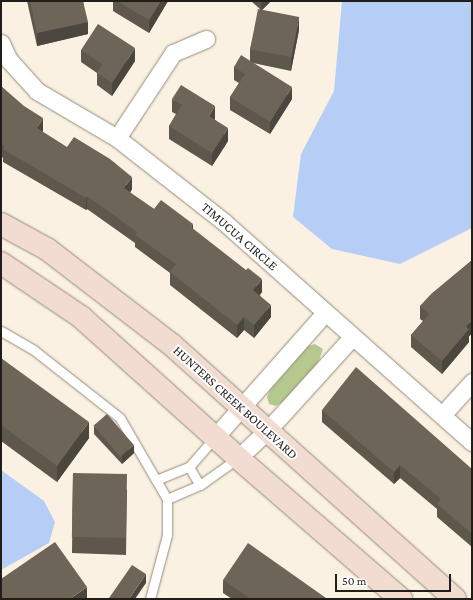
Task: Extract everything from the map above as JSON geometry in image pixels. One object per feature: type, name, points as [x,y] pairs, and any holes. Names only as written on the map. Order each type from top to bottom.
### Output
[{"type":"street","points":[[117,138],[173,53],[206,39]]},
{"type":"street","name":"TIMUCUA CIRCLE","points":[[1,43],[9,60],[37,91],[117,138],[224,222],[472,442]]},
{"type":"street","name":"HUNTERS CREEK BOULEVARD","points":[[1,224],[47,249],[166,340],[266,432],[455,599]]},
{"type":"street","points":[[1,263],[80,317],[216,436],[238,458],[401,599]]},
{"type":"street","points":[[216,436],[325,313]]},
{"type":"street","points":[[238,458],[266,432],[352,337]]},
{"type":"street","points":[[442,415],[472,382]]},
{"type":"lane","points":[[1,331],[35,351],[120,418],[168,499],[167,535],[150,599]]},
{"type":"lane","points":[[156,480],[189,467],[216,436]]},
{"type":"lane","points":[[168,499],[200,485],[238,458]]},
{"type":"lane","points":[[189,467],[200,485]]},
{"type":"green space","points":[[315,344],[323,349],[318,363],[285,400],[276,406],[269,404],[267,397],[270,390],[308,346]]},
{"type":"water","points":[[342,1],[472,1],[472,228],[400,264],[332,249],[293,217],[301,154],[334,91]]},
{"type":"water","points":[[1,470],[44,501],[55,522],[49,543],[1,570]]},
{"type":"building","points":[[30,1],[83,1],[88,22],[37,33]]},
{"type":"building","points":[[117,1],[161,1],[149,20]]},
{"type":"building","points":[[258,9],[299,17],[291,57],[250,49]]},
{"type":"building","points":[[98,24],[135,48],[112,83],[97,73],[102,64],[81,50]]},
{"type":"building","points":[[241,55],[292,87],[270,122],[230,97],[245,74],[234,67]]},
{"type":"building","points":[[181,85],[215,106],[209,116],[228,128],[212,153],[169,126],[182,105],[172,99]]},
{"type":"building","points":[[1,86],[24,106],[43,118],[37,128],[67,147],[74,137],[110,159],[132,177],[124,188],[154,209],[161,200],[193,224],[191,227],[246,270],[248,268],[262,279],[253,290],[271,305],[254,325],[244,317],[237,325],[170,272],[176,264],[135,235],[137,232],[87,196],[86,198],[3,149],[5,147],[1,143]]},
{"type":"building","points":[[472,260],[472,321],[466,326],[469,329],[442,361],[411,335],[429,314],[420,306],[431,294]]},
{"type":"building","points":[[1,358],[89,422],[57,466],[1,425]]},
{"type":"building","points":[[356,367],[472,469],[472,534],[437,504],[441,499],[400,465],[394,472],[322,410]]},
{"type":"building","points":[[107,414],[134,445],[120,457],[93,426]]},
{"type":"building","points":[[73,473],[127,474],[126,538],[72,537]]},
{"type":"building","points":[[55,542],[87,587],[70,599],[1,599],[1,579]]},
{"type":"building","points":[[248,543],[327,599],[251,599],[223,580]]},
{"type":"building","points":[[132,565],[146,574],[129,599],[109,598]]}]
